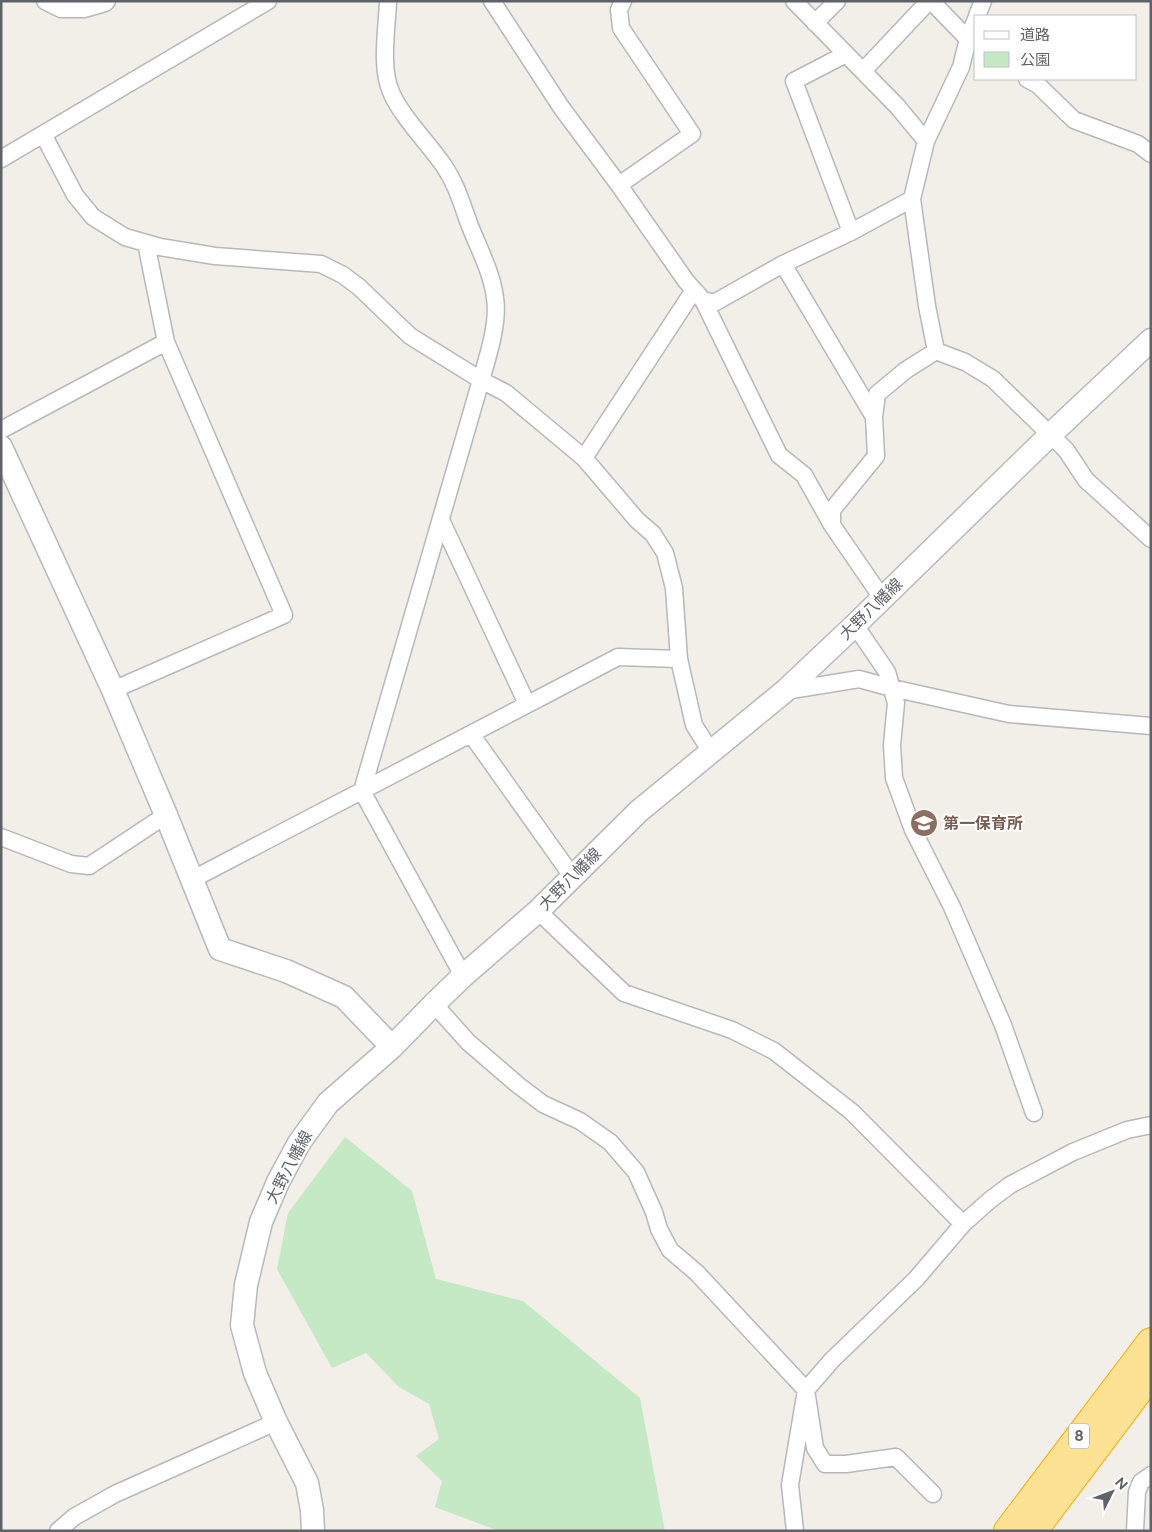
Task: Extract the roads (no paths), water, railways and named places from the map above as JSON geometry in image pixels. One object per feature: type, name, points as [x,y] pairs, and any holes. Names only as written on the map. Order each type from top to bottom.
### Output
[{"type":"highway","name":"8","points":[[1008,1531],[1151,1342]]},
{"type":"highway","name":"8","points":[[1033,1531],[1151,1374]]},
{"type":"main road","name":"大野八幡線","points":[[313,1531],[312,1510],[307,1483],[276,1422],[255,1373],[242,1325],[246,1285],[261,1222],[278,1182],[299,1143],[328,1103],[392,1047],[462,976],[538,911],[640,811],[785,690],[1151,340]]},
{"type":"main road","points":[[1,447],[113,690],[220,949],[286,972],[344,997],[392,1047]]},
{"type":"street","points":[[45,1],[60,8],[84,9],[107,1]]},
{"type":"street","points":[[1,159],[268,1]]},
{"type":"street","points":[[388,1],[385,66],[391,92],[400,108],[444,167],[459,194],[483,255],[495,298],[493,336],[362,791],[462,976]]},
{"type":"street","points":[[492,1],[561,107],[698,295],[779,455],[804,475],[832,525],[882,598]]},
{"type":"street","points":[[619,185],[692,134],[622,28],[619,10],[623,1]]},
{"type":"street","points":[[794,1],[897,106],[926,141]]},
{"type":"street","points":[[816,23],[837,1]]},
{"type":"street","points":[[863,71],[930,1],[969,47]]},
{"type":"street","points":[[977,15],[983,1]]},
{"type":"street","points":[[936,350],[912,200],[926,141],[961,67],[969,47],[974,26]]},
{"type":"street","points":[[846,54],[794,81],[852,232]]},
{"type":"street","points":[[1028,80],[1038,85],[1074,120],[1138,144],[1151,154]]},
{"type":"street","points":[[43,134],[75,195],[93,217],[125,237],[160,247],[215,256],[321,264],[343,275],[359,287],[410,336],[481,380],[506,392],[584,458],[637,520],[653,534],[665,554],[674,588],[679,659],[694,725],[711,752]]},
{"type":"street","points":[[698,295],[714,303],[783,264],[852,232],[912,200]]},
{"type":"street","points":[[113,690],[284,616],[166,342],[146,243]]},
{"type":"street","points":[[783,264],[874,418]]},
{"type":"street","points":[[584,458],[698,295]]},
{"type":"street","points":[[1,430],[166,342]]},
{"type":"street","points":[[832,525],[832,510],[876,456],[874,418],[877,394],[906,370],[936,350]]},
{"type":"street","points":[[936,350],[965,362],[993,378],[1066,450],[1086,480],[1151,539]]},
{"type":"street","points":[[441,520],[527,704]]},
{"type":"street","points":[[855,625],[887,672],[896,702],[892,745],[894,778],[913,830],[952,907],[1003,1026],[1034,1113]]},
{"type":"street","points":[[192,879],[618,657],[679,659]]},
{"type":"street","points":[[785,690],[859,680],[1009,714],[1151,726]]},
{"type":"street","points":[[471,734],[572,876]]},
{"type":"street","points":[[1,837],[72,864],[89,866],[166,815]]},
{"type":"street","points":[[538,911],[624,993],[732,1030],[774,1051],[852,1112],[963,1224]]},
{"type":"street","points":[[434,1004],[468,1042],[518,1085],[543,1104],[580,1121],[610,1142],[636,1172],[654,1212],[659,1229],[670,1250],[697,1273],[806,1390],[815,1448],[825,1464],[846,1464],[896,1457],[933,1494]]},
{"type":"street","points":[[795,1531],[790,1485],[806,1390],[832,1360],[916,1279],[963,1224],[1010,1185],[1073,1152],[1127,1130],[1151,1125]]},
{"type":"street","points":[[58,1531],[74,1517],[115,1494],[276,1422]]},
{"type":"street","points":[[1135,1531],[1137,1492],[1141,1482],[1151,1475]]},
{"type":"place","name":"第一保育所","points":[[924,823]]}]
